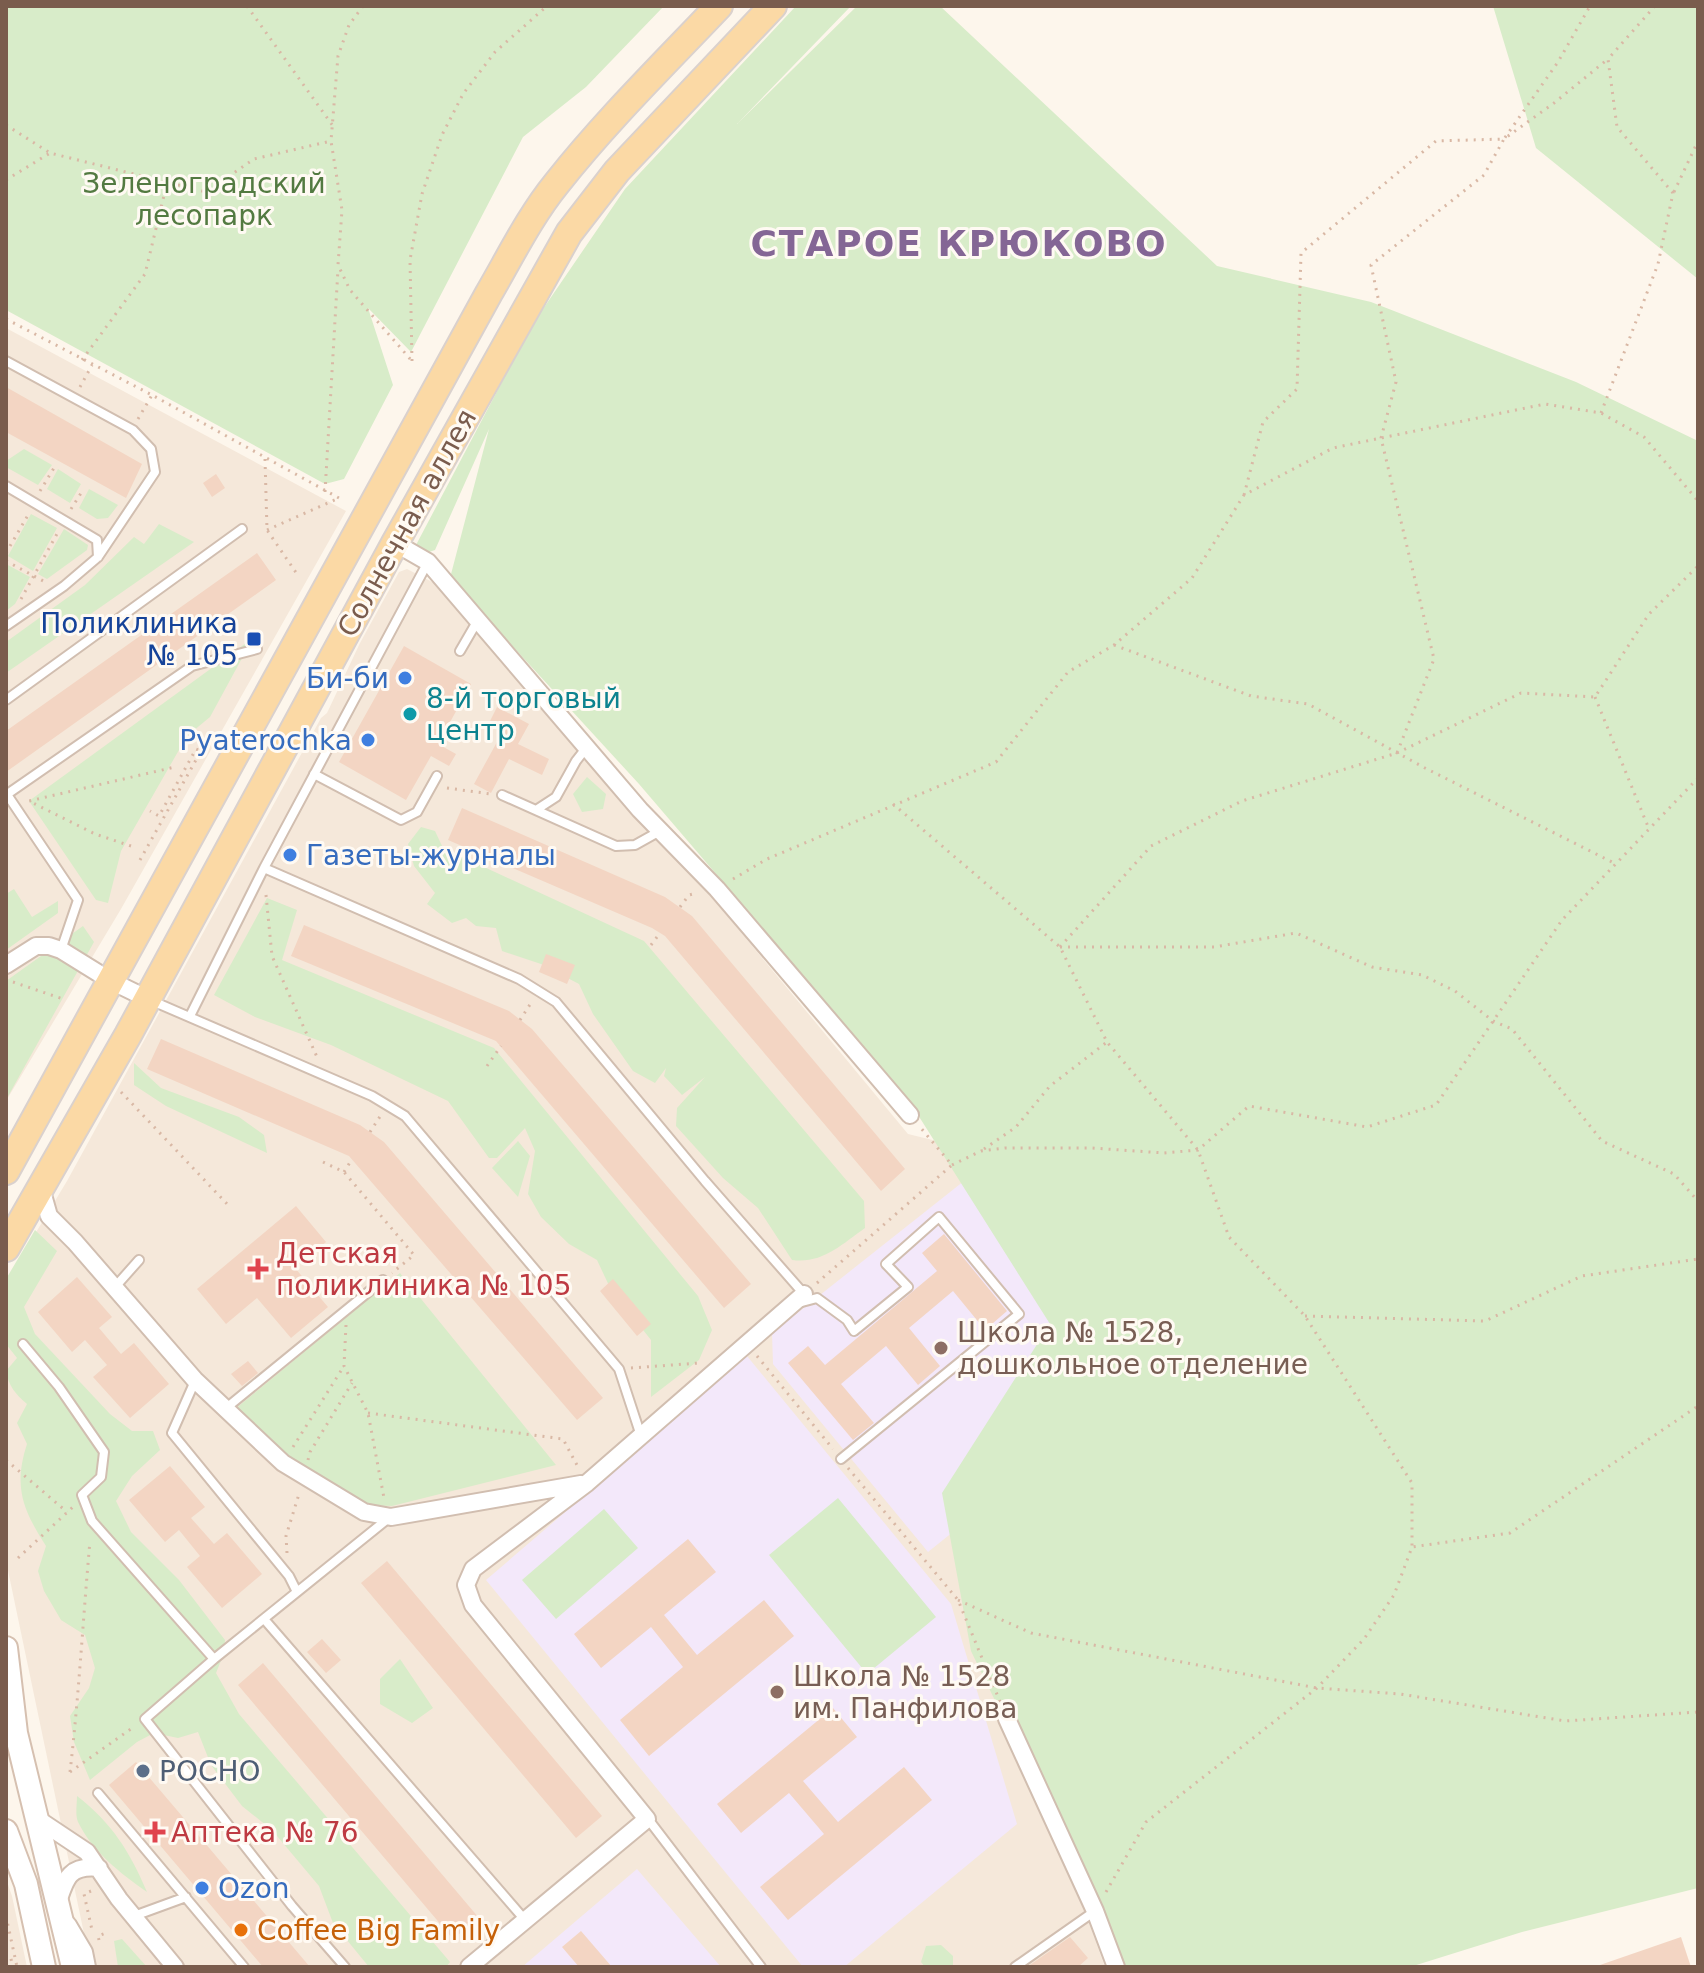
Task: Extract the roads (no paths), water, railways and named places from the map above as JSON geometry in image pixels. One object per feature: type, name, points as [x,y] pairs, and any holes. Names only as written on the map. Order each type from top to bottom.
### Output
[{"type":"main road","name":"Солнечная аллея","points":[[6,1171],[481,307],[530,224],[556,184],[719,6]]},
{"type":"main road","name":"Солнечная аллея","points":[[6,1248],[569,233],[617,171],[773,6]]},
{"type":"main road","points":[[6,1648],[16,1733],[73,1967]]},
{"type":"main road","points":[[6,1831],[26,1884],[44,1967]]},
{"type":"street","points":[[395,543],[428,562],[660,831],[717,889],[910,1115]]},
{"type":"street","points":[[6,965],[36,946],[61,950],[111,981],[146,998]]},
{"type":"street","points":[[41,1188],[49,1216],[224,1410],[283,1463],[364,1512],[391,1517],[587,1483]]},
{"type":"street","points":[[469,1967],[647,1819],[473,1605],[466,1585],[473,1569],[587,1483],[798,1299]]},
{"type":"street","points":[[1007,1719],[1095,1911],[1116,1967]]},
{"type":"street","points":[[36,1818],[87,1852],[175,1967]]},
{"type":"street","points":[[87,1967],[84,1952],[58,1906],[64,1883],[71,1873],[82,1866],[99,1868]]},
{"type":"lane","points":[[6,361],[133,430],[151,449],[155,472],[98,557],[64,586],[6,626]]},
{"type":"lane","points":[[6,486],[97,540],[98,557]]},
{"type":"lane","points":[[6,700],[242,529]]},
{"type":"lane","points":[[190,1016],[264,868],[428,562]]},
{"type":"lane","points":[[460,651],[478,620]]},
{"type":"lane","points":[[61,950],[78,900],[6,795],[192,666],[257,649]]},
{"type":"lane","points":[[536,810],[556,797],[588,746]]},
{"type":"lane","points":[[314,774],[401,820],[417,812],[437,776]]},
{"type":"lane","points":[[502,795],[616,846],[635,845],[660,831]]},
{"type":"lane","points":[[264,868],[519,979],[556,1002],[705,1181],[798,1299],[817,1298],[847,1320],[854,1331],[908,1287],[886,1264],[939,1217],[1019,1314],[841,1459]]},
{"type":"lane","points":[[146,998],[325,1075],[405,1116],[619,1369],[641,1436]]},
{"type":"lane","points":[[115,1287],[139,1260]]},
{"type":"lane","points":[[224,1410],[383,1280]]},
{"type":"lane","points":[[23,1344],[59,1387],[104,1452],[101,1477],[82,1495],[92,1521],[214,1659]]},
{"type":"lane","points":[[195,1380],[172,1433],[289,1576],[297,1592]]},
{"type":"lane","points":[[345,1967],[283,1894],[145,1719],[214,1659],[391,1517]]},
{"type":"lane","points":[[264,1619],[526,1920]]},
{"type":"lane","points":[[98,1793],[244,1967]]},
{"type":"lane","points":[[647,1819],[761,1967]]},
{"type":"lane","points":[[133,1916],[186,1897]]},
{"type":"lane","points":[[1015,1967],[1095,1911]]},
{"type":"place","name":"Поликлиника № 105","points":[[254,639]]},
{"type":"place","name":"Би-би","points":[[405,678]]},
{"type":"place","name":"8-й торговый центр","points":[[410,714]]},
{"type":"place","name":"Pyaterochka","points":[[368,740]]},
{"type":"place","name":"Газеты-журналы","points":[[290,855]]},
{"type":"place","name":"Детская поликлиника № 105","points":[[258,1269]]},
{"type":"place","name":"Школа № 1528, дошкольное отделение","points":[[941,1348]]},
{"type":"place","name":"Школа № 1528 им. Панфилова","points":[[777,1692]]},
{"type":"place","name":"РОСНО","points":[[143,1771]]},
{"type":"place","name":"Аптека № 76","points":[[155,1832]]},
{"type":"place","name":"Ozon","points":[[202,1888]]},
{"type":"place","name":"Coffee Big Family","points":[[241,1930]]},
{"type":"district","name":"СТАРОЕ КРЮКОВО","points":[[959,243]]},
{"type":"park label","name":"Зеленоградский лесопарк","points":[[204,199]]}]
